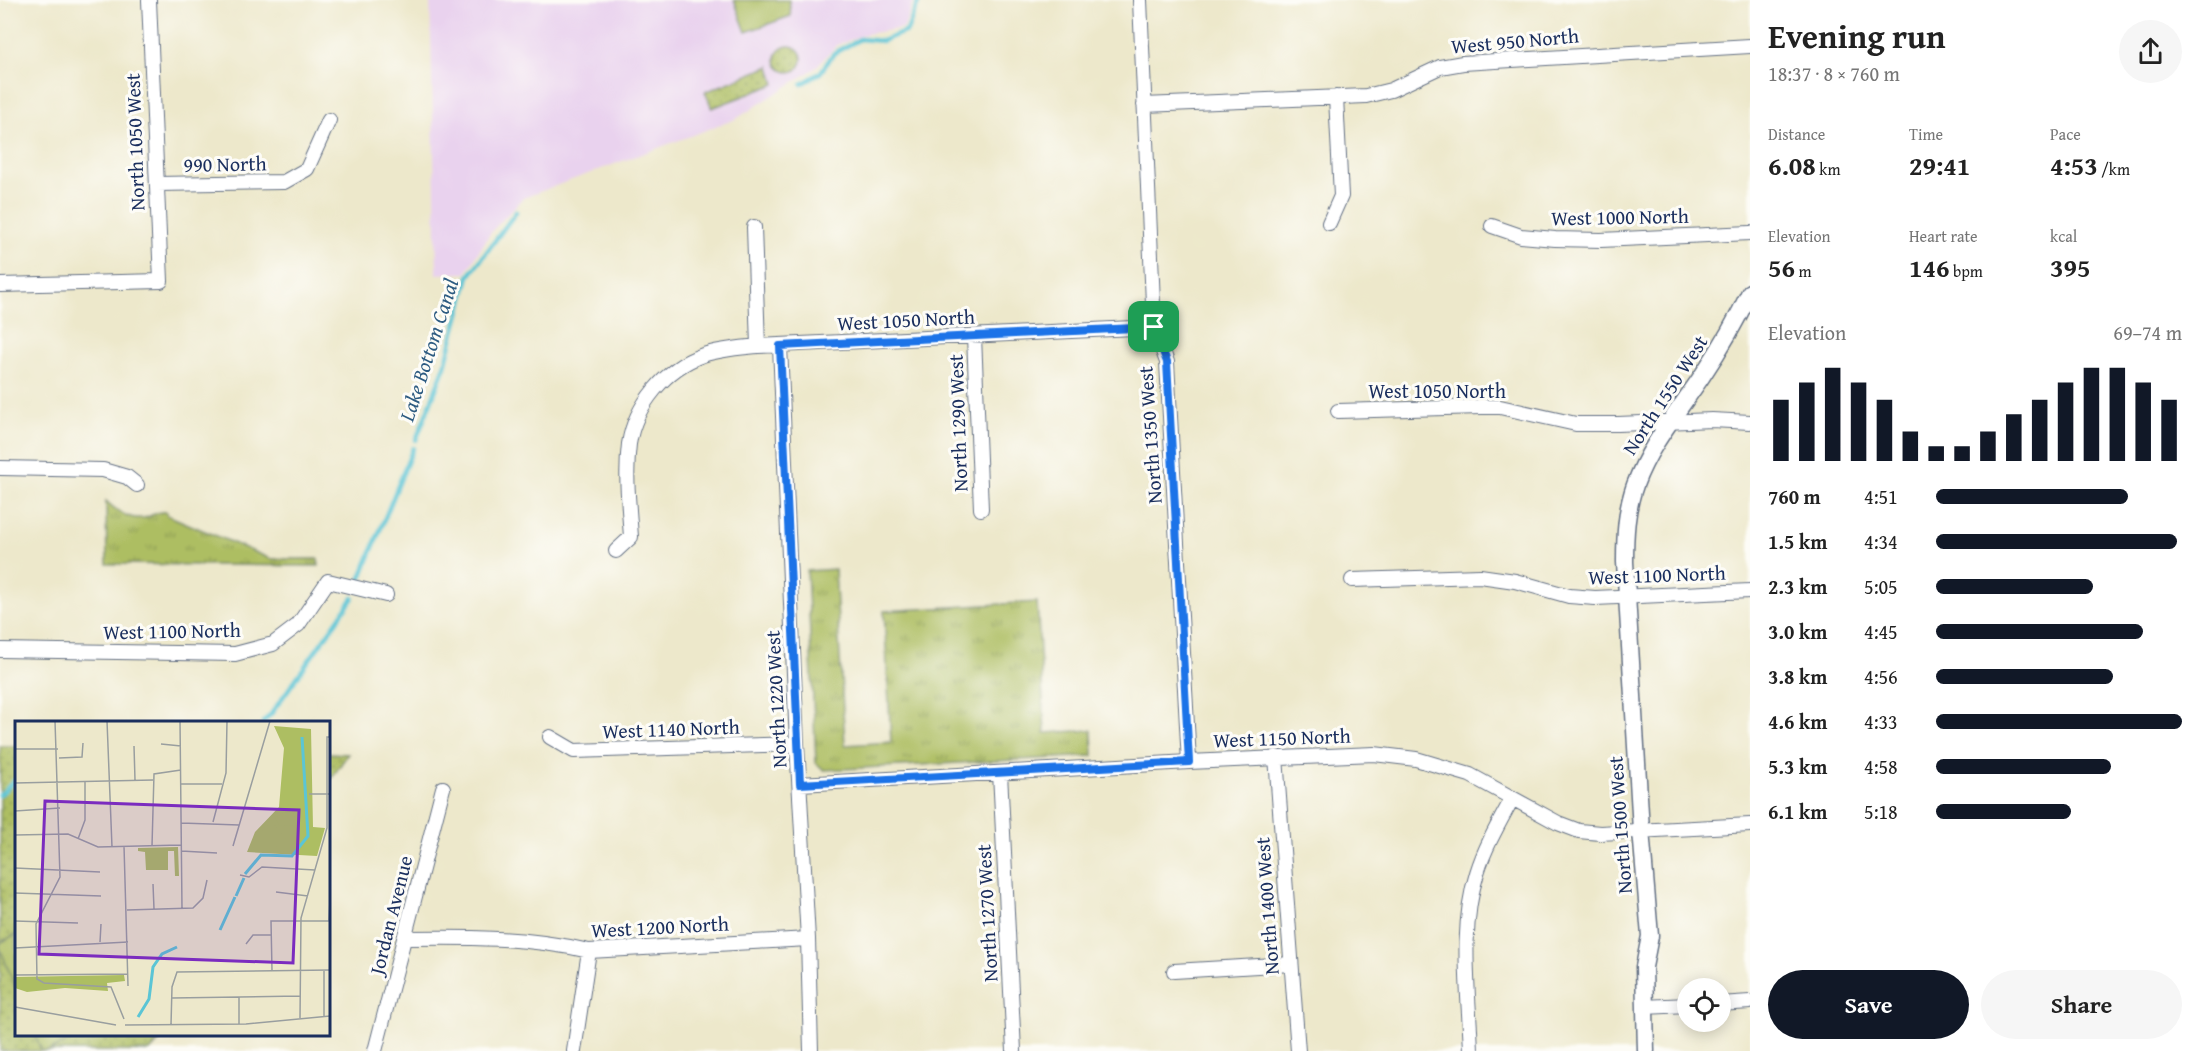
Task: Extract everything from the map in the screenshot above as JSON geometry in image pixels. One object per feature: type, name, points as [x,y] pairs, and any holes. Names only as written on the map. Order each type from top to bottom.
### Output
[{"type":"street","name":"North 1050 West","points":[[0,285],[161,281],[148,0]]},
{"type":"street","name":"North 1350 West","points":[[1140,0],[1154,327],[1167,362],[1189,762]]},
{"type":"street","name":"West 950 North","points":[[1144,105],[1366,96],[1391,90],[1440,68],[1463,63],[1750,46]]},
{"type":"street","points":[[1329,223],[1341,196],[1336,97]]},
{"type":"street","name":"990 North","points":[[156,184],[284,183],[307,169],[329,120]]},
{"type":"street","name":"West 1000 North","points":[[1492,226],[1521,236],[1555,239],[1601,240],[1750,233]]},
{"type":"street","points":[[754,227],[758,346]]},
{"type":"street","name":"North 1550 West","points":[[1627,596],[1625,536],[1635,487],[1646,460],[1669,421],[1701,378],[1732,329],[1750,292]]},
{"type":"street","name":"West 1050 North","points":[[616,551],[631,537],[627,462],[634,426],[649,397],[667,377],[703,355],[725,349],[758,346],[1154,327]]},
{"type":"street","name":"North 1290 West","points":[[974,336],[981,509]]},
{"type":"street","name":"North 1220 West","points":[[780,346],[808,939],[811,1051]]},
{"type":"street","name":"West 1050 North","points":[[1338,411],[1500,407],[1576,423],[1750,422]]},
{"type":"street","points":[[0,468],[103,470],[127,477],[137,485]]},
{"type":"street","name":"West 1100 North","points":[[1352,580],[1480,576],[1515,582],[1569,596],[1595,598],[1750,591]]},
{"type":"street","name":"West 1100 North","points":[[0,650],[235,654],[273,644],[298,625],[328,582],[386,595]]},
{"type":"street","name":"North 1500 West","points":[[1627,596],[1641,830],[1650,936],[1644,967],[1646,1051]]},
{"type":"street","name":"West 1140 North","points":[[550,737],[574,751],[797,744]]},
{"type":"street","name":"West 1150 North","points":[[800,784],[1374,754],[1439,764],[1470,775],[1558,823],[1580,831],[1600,833],[1750,825]]},
{"type":"street","name":"North 1400 West","points":[[1276,758],[1298,1051]]},
{"type":"street","name":"North 1270 West","points":[[1000,773],[1014,1051]]},
{"type":"street","name":"Jordan Avenue","points":[[375,1051],[443,788]]},
{"type":"street","points":[[1471,1051],[1467,944],[1470,900],[1483,853],[1512,799]]},
{"type":"street","name":"West 1200 North","points":[[405,938],[490,937],[559,944],[589,951],[808,939]]},
{"type":"street","points":[[574,1051],[589,951]]},
{"type":"street","points":[[1174,970],[1291,964]]},
{"type":"street","points":[[1731,1003],[1750,1002]]},
{"type":"street","points":[[1644,1007],[1677,1006]]},
{"type":"shaded area","points":[[430,0],[914,0],[904,28],[866,34],[837,45],[814,69],[736,119],[523,198],[491,232],[466,273],[437,274]]},
{"type":"green space","points":[[734,0],[789,0],[791,16],[746,32]]},
{"type":"green space","points":[[789,46],[798,50],[802,59],[798,68],[789,72],[780,68],[776,59],[780,50]]},
{"type":"green space","points":[[770,66],[775,84],[712,108],[705,92]]},
{"type":"green space","points":[[106,501],[128,516],[144,518],[158,512],[167,512],[167,515],[271,559],[318,559],[319,566],[107,564]]},
{"type":"green space","points":[[835,569],[845,745],[891,742],[884,611],[1037,602],[1045,733],[1092,730],[1093,756],[824,770],[816,763],[807,571]]},
{"type":"green space","points":[[0,746],[15,746],[15,1036],[164,1036],[150,1051],[0,1051]]},
{"type":"green space","points":[[330,753],[348,754],[330,781]]},
{"type":"green space","points":[[15,935],[15,986],[0,948],[0,943]]},
{"type":"green space","points":[[35,1036],[80,1036],[48,1051],[42,1051]]},
{"type":"waterway","name":"Lake Bottom Canal","points":[[802,84],[820,73],[834,53],[860,39],[882,41],[907,31],[919,0]]},
{"type":"waterway","name":"Lake Bottom Canal","points":[[416,440],[445,366],[469,276],[516,212]]},
{"type":"waterway","name":"Lake Bottom Canal","points":[[360,580],[413,448]]},
{"type":"waterway","name":"Lake Bottom Canal","points":[[264,721],[353,598]]},
{"type":"waterway","name":"Lake Bottom Canal","points":[[0,795],[15,780]]},
{"type":"route","points":[[1154,327],[1167,362],[1189,762],[800,784],[780,346],[1154,327]]}]
